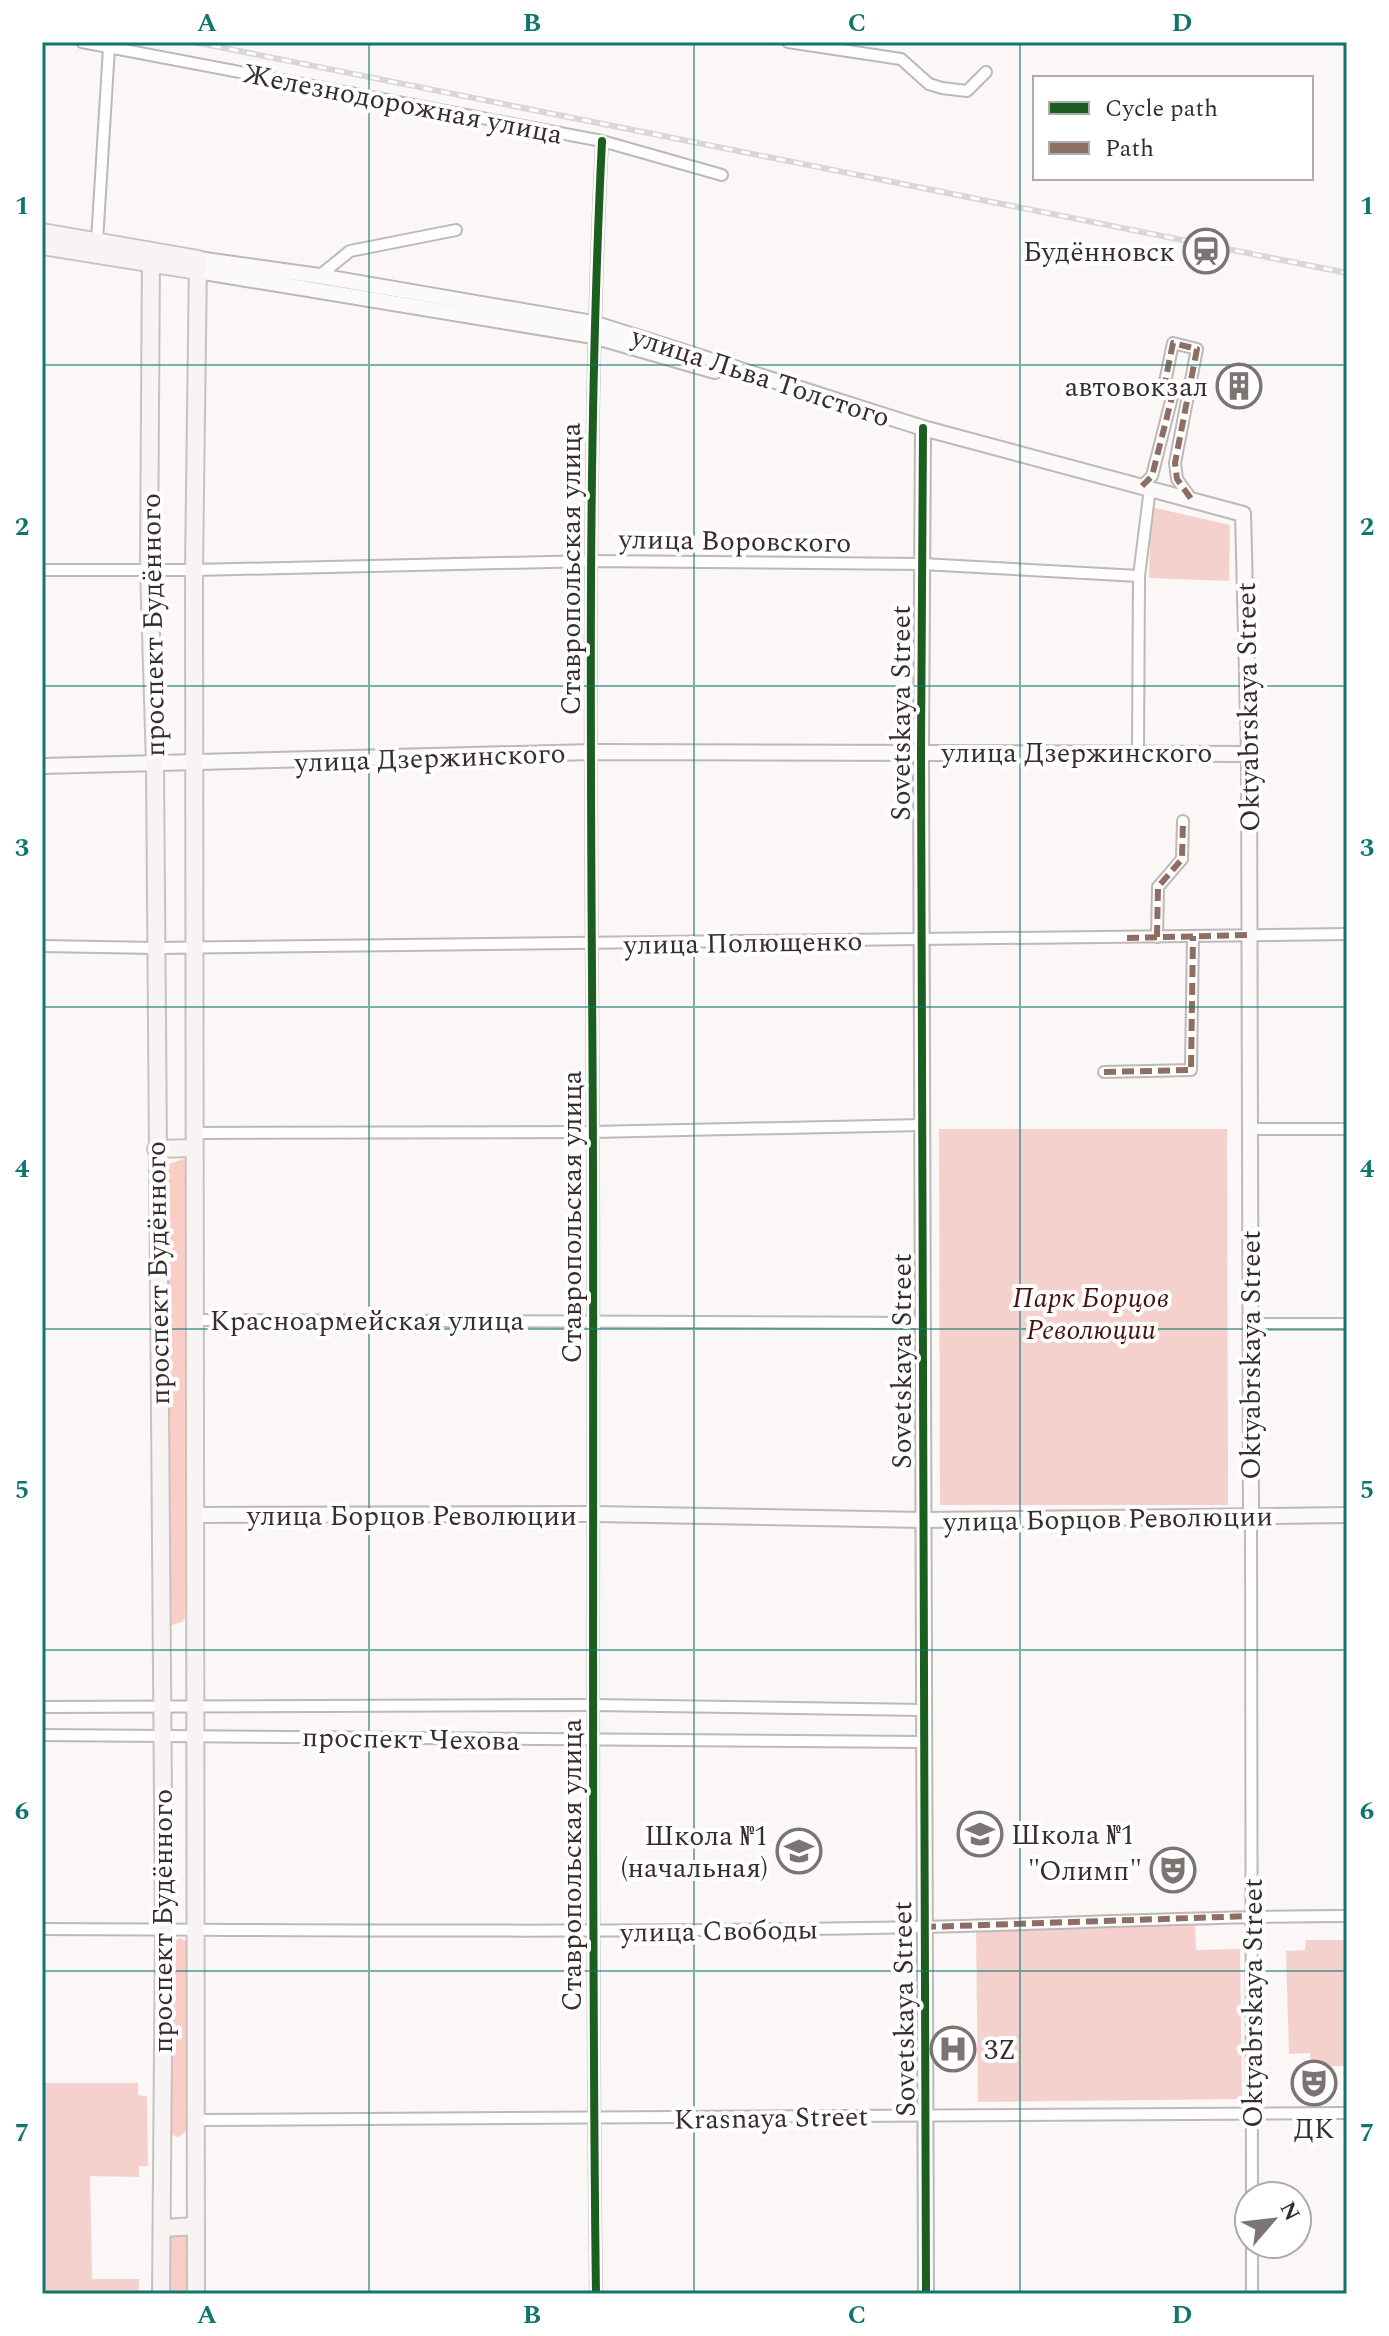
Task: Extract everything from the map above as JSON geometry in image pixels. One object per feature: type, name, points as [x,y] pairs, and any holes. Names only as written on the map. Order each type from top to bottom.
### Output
[{"type":"main road","name":"улица Льва Толстого","points":[[42,232],[97,241],[152,258]]},
{"type":"main road","name":"улица Льва Толстого","points":[[42,246],[198,265]]},
{"type":"main road","name":"проспект Будённого","points":[[152,258],[149,569],[155,764],[164,1930],[161,2294]]},
{"type":"main road","name":"проспект Будённого","points":[[196,2294],[194,570],[198,265]]},
{"type":"main road","points":[[156,1149],[194,1140]]},
{"type":"main road","points":[[162,2228],[196,2226]]},
{"type":"street","name":"Железнодорожная улица","points":[[82,42],[602,141],[722,175]]},
{"type":"street","points":[[788,42],[901,59],[929,84],[942,88],[967,91],[986,72]]},
{"type":"street","points":[[97,241],[109,48]]},
{"type":"street","name":"Ставропольская улица","points":[[596,2294],[592,1932],[591,561],[593,329],[602,141]]},
{"type":"street","points":[[319,276],[350,251],[456,230]]},
{"type":"street","name":"улица Льва Толстого","points":[[198,265],[593,329]]},
{"type":"street","name":"улица Льва Толстого","points":[[198,265],[319,276],[593,329],[923,430],[1243,514]]},
{"type":"street","points":[[1138,752],[1139,576],[1146,487],[1152,476],[1173,393],[1164,387],[1173,343],[1197,349],[1175,463],[1177,479],[1192,500]]},
{"type":"street","name":"Sovetskaya Street","points":[[923,430],[921,751],[926,2294]]},
{"type":"street","name":"Oktyabrskaya Street","points":[[1243,514],[1249,754],[1252,2180]]},
{"type":"street","name":"улица Воровского","points":[[42,570],[194,570],[591,561],[922,564],[1139,576]]},
{"type":"street","name":"улица Дзержинского","points":[[42,766],[592,752],[1249,754]]},
{"type":"street","points":[[1157,937],[1158,887],[1182,859],[1183,821]]},
{"type":"street","name":"улица Полющенко","points":[[42,946],[195,948],[1347,934]]},
{"type":"street","points":[[1104,1072],[1191,1070],[1193,936]]},
{"type":"street","points":[[194,1140],[922,1125]]},
{"type":"street","points":[[1249,1129],[1347,1129]]},
{"type":"street","name":"Красноармейская улица","points":[[195,1320],[922,1323]]},
{"type":"street","points":[[1249,1324],[1347,1324]]},
{"type":"street","name":"улица Борцов Революции","points":[[197,1515],[594,1514],[923,1520],[1347,1515]]},
{"type":"street","name":"проспект Чехова","points":[[42,1707],[593,1705],[923,1710]]},
{"type":"street","name":"проспект Чехова","points":[[42,1735],[924,1742]]},
{"type":"street","name":"улица Свободы","points":[[42,1929],[592,1932],[1347,1916]]},
{"type":"street","name":"Krasnaya Street","points":[[195,2120],[1347,2113]]},
{"type":"street","points":[[1252,2260],[1252,2294]]},
{"type":"green space","points":[[1151,507],[1230,525],[1229,581],[1149,578]]},
{"type":"green space","name":"Парк Борцов Революции","points":[[939,1129],[1227,1129],[1228,1505],[940,1505]]},
{"type":"green space","points":[[1195,1923],[1196,1950],[1240,1949],[1242,2099],[978,2102],[976,1926]]},
{"type":"green space","points":[[1306,1940],[1347,1940],[1347,2066],[1311,2066],[1310,2053],[1289,2054],[1286,1951],[1305,1950]]},
{"type":"green space","points":[[42,2083],[138,2083],[138,2095],[147,2096],[148,2166],[139,2166],[139,2177],[90,2176],[92,2279],[139,2279],[139,2294],[42,2294]]},
{"type":"shaded area","points":[[183,1159],[187,1162],[185,1617],[182,1622],[172,1625],[169,1622],[167,1583],[167,1174],[169,1164]]},
{"type":"shaded area","points":[[180,1938],[190,1943],[190,2129],[178,2137],[170,2134],[169,1945]]},
{"type":"shaded area","points":[[168,2232],[188,2232],[189,2294],[167,2294]]},
{"type":"railway","points":[[194,42],[1347,273]]},
{"type":"marked path","points":[[1142,486],[1152,476],[1173,393],[1164,387],[1173,343],[1197,349],[1175,463],[1177,479],[1192,500]]},
{"type":"marked path","points":[[1157,937],[1158,887],[1182,859],[1183,821]]},
{"type":"marked path","points":[[1127,938],[1249,935]]},
{"type":"marked path","points":[[1104,1072],[1191,1070],[1193,936]]},
{"type":"marked path","points":[[924,1927],[1251,1916]]},
{"type":"cycle path","points":[[596,2294],[591,655],[593,398],[602,141]]},
{"type":"cycle path","points":[[923,428],[921,751],[926,2294]]},
{"type":"place","name":"Будённовск","points":[[1206,251]]},
{"type":"place","name":"автовокзал","points":[[1239,386]]},
{"type":"place","name":"Школа №1","points":[[980,1834]]},
{"type":"place","name":"Школа №1 (начальная)","points":[[799,1851]]},
{"type":"place","name":"\"Олимп\"","points":[[1173,1870]]},
{"type":"place","name":"3Z","points":[[953,2049]]},
{"type":"place","name":"ДК","points":[[1314,2083]]}]
